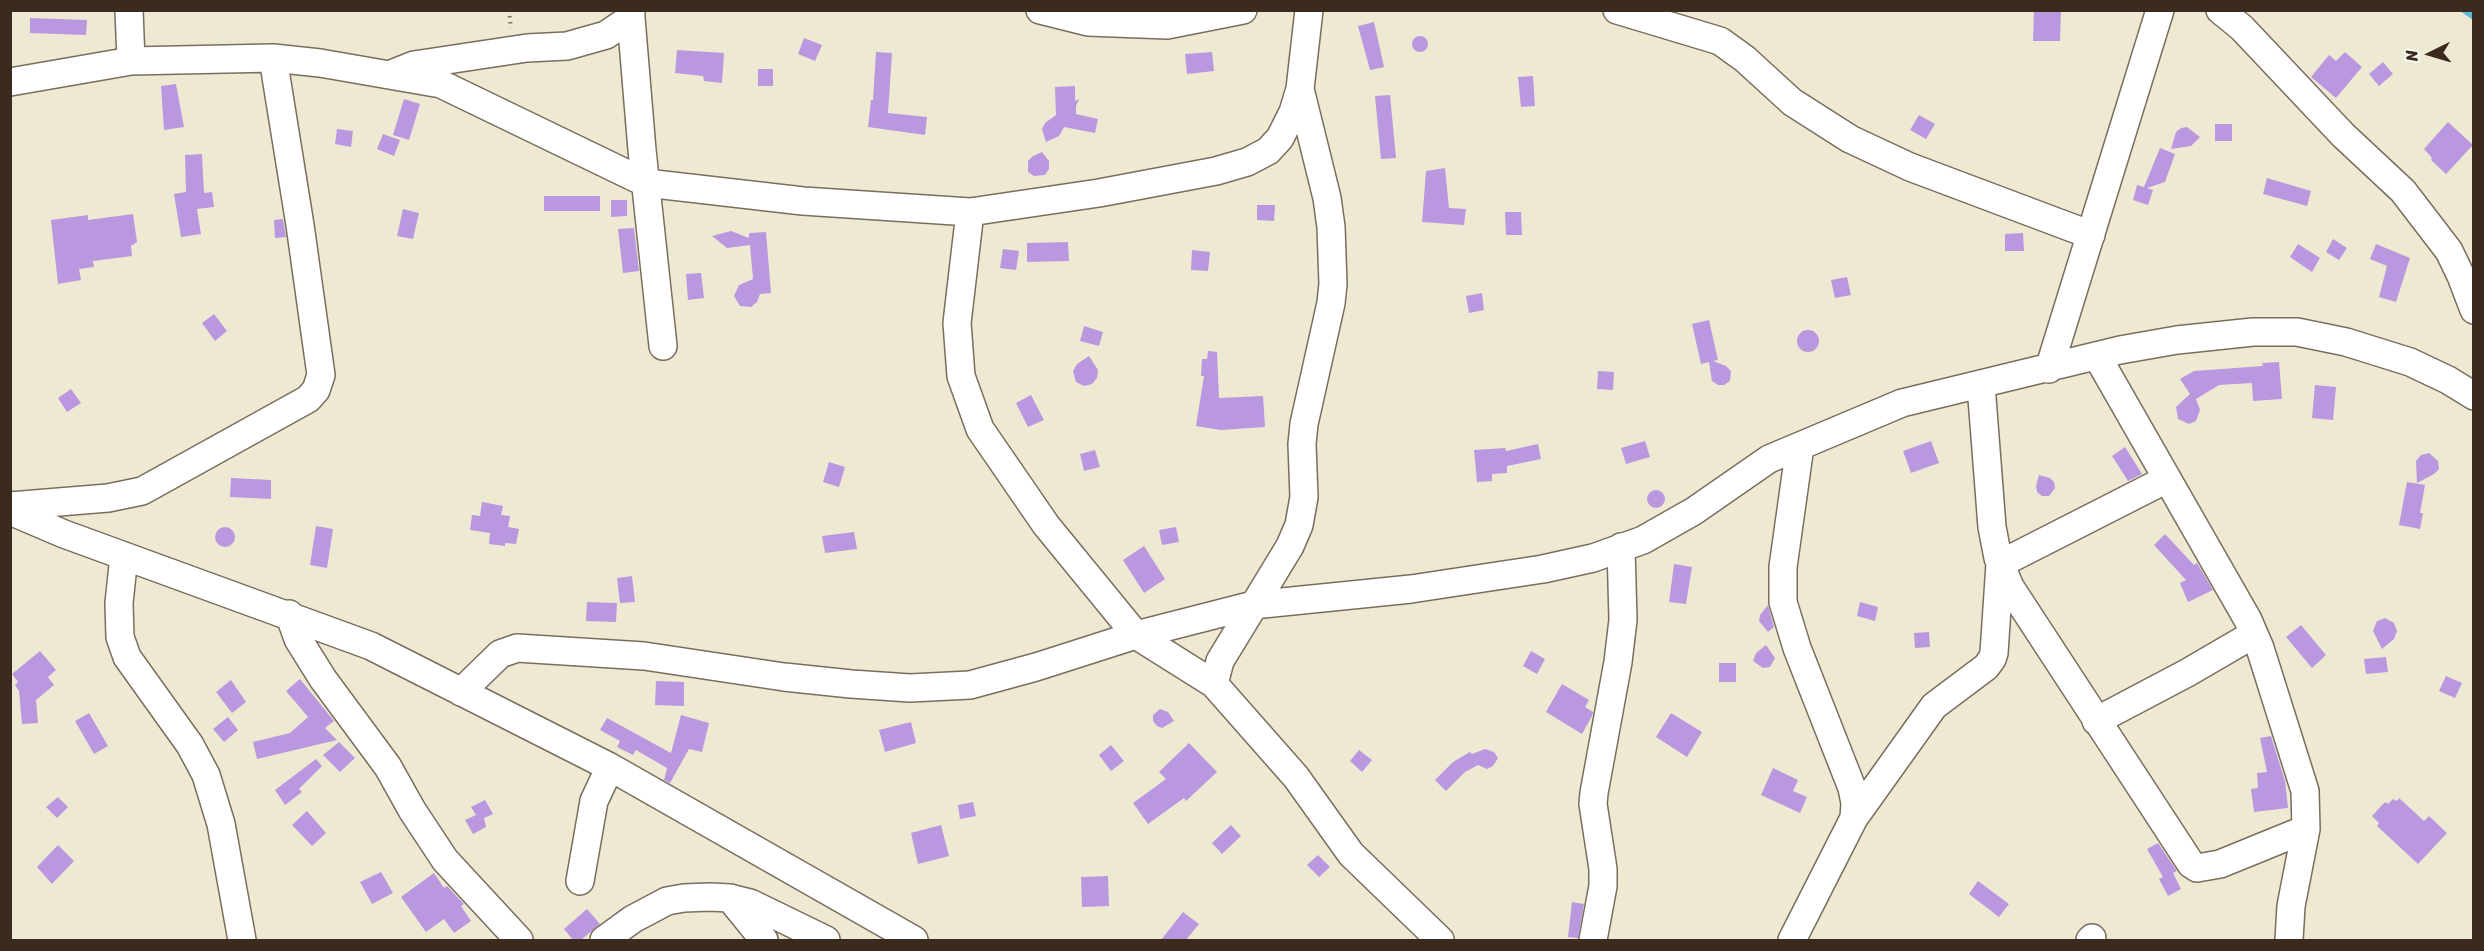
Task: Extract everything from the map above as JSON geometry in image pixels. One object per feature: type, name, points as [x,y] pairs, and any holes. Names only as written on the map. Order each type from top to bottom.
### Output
[{"type":"street","points":[[129,10],[131,61]]},
{"type":"street","points":[[1040,10],[1088,21],[1167,25],[1243,10]]},
{"type":"street","points":[[10,81],[131,61],[273,58],[441,84],[646,183],[803,201],[970,212],[1099,193],[1216,171],[1247,162],[1268,151],[1280,138],[1293,112],[1300,89],[1309,10]]},
{"type":"street","points":[[1617,10],[1720,41],[1745,59],[1792,102],[1850,139],[1910,167],[2091,234]]},
{"type":"street","points":[[2049,369],[2160,10]]},
{"type":"street","points":[[2220,10],[2242,28],[2343,135],[2403,191],[2449,250],[2474,310]]},
{"type":"street","points":[[388,75],[414,65],[527,48],[567,46],[606,35],[631,14]]},
{"type":"street","points":[[631,14],[663,346]]},
{"type":"street","points":[[10,506],[108,498],[142,492],[308,399],[316,390],[321,375],[273,58]]},
{"type":"street","points":[[1214,684],[1220,661],[1290,546],[1299,525],[1304,497],[1302,444],[1304,424],[1331,303],[1333,284],[1331,227],[1327,198],[1300,89]]},
{"type":"street","points":[[970,212],[957,323],[961,376],[980,429],[1046,525],[1136,635],[1214,684],[1296,777],[1351,854],[1440,940]]},
{"type":"street","points":[[461,692],[500,654],[517,648],[644,656],[784,677],[910,688],[970,685],[1136,635],[1253,605],[1411,589],[1543,569],[1593,558],[1643,540],[1694,511],[1769,459],[1902,403],[2097,356],[2177,340],[2253,332],[2296,332],[2346,342],[2410,362],[2448,380],[2474,396]]},
{"type":"street","points":[[2097,356],[2254,633],[2305,791],[2306,829],[2291,906],[2289,940]]},
{"type":"street","points":[[1981,385],[1992,527],[2000,564],[2010,587],[2190,864],[2197,868],[2220,864],[2306,829]]},
{"type":"street","points":[[1800,446],[1783,567],[1783,602],[1797,648],[1852,788],[1855,803],[1854,818]]},
{"type":"street","points":[[2000,564],[2167,479]]},
{"type":"street","points":[[10,511],[64,534],[289,614],[371,646],[610,767],[915,940]]},
{"type":"street","points":[[1593,940],[1603,886],[1603,869],[1593,804],[1623,620],[1621,547]]},
{"type":"street","points":[[124,556],[119,603],[120,637],[127,657],[190,745],[206,775],[221,824],[242,940]]},
{"type":"street","points":[[1792,940],[1854,818],[1934,706],[1986,667],[1992,659],[2000,564]]},
{"type":"street","points":[[289,614],[298,639],[323,679],[388,767],[412,810],[445,860],[519,940]]},
{"type":"street","points":[[2096,721],[2187,673],[2254,633]]},
{"type":"street","points":[[580,881],[594,801],[610,767]]},
{"type":"street","points":[[604,940],[633,919],[667,901],[684,898],[730,898],[750,903],[826,940]]},
{"type":"street","points":[[730,898],[764,940]]},
{"type":"building","points":[[2034,10],[2061,10],[2060,41],[2033,41]]},
{"type":"building","points":[[30,18],[87,20],[86,35],[30,33]]},
{"type":"building","points":[[1374,22],[1384,67],[1370,70],[1358,26]]},
{"type":"building","points":[[1420,36],[1426,38],[1428,44],[1426,50],[1420,52],[1414,50],[1412,44],[1414,38]]},
{"type":"building","points":[[804,38],[822,45],[815,61],[798,54]]},
{"type":"building","points":[[677,50],[724,53],[722,83],[704,81],[703,76],[675,73]]},
{"type":"building","points":[[876,52],[892,53],[888,113],[927,117],[925,135],[868,127],[871,100],[873,100]]},
{"type":"building","points":[[1212,52],[1214,71],[1187,74],[1185,54]]},
{"type":"building","points":[[2345,52],[2362,67],[2336,98],[2311,77],[2329,55],[2336,61]]},
{"type":"building","points":[[2383,62],[2393,74],[2379,86],[2369,74]]},
{"type":"building","points":[[758,69],[773,69],[773,86],[758,86]]},
{"type":"building","points":[[1533,76],[1535,106],[1521,107],[1518,77]]},
{"type":"building","points":[[176,84],[184,127],[164,130],[161,86]]},
{"type":"building","points":[[1075,86],[1075,101],[1079,99],[1076,114],[1098,119],[1095,133],[1064,127],[1059,136],[1046,142],[1042,129],[1045,123],[1056,115],[1055,87]]},
{"type":"building","points":[[1390,95],[1396,158],[1381,159],[1375,96]]},
{"type":"building","points":[[404,99],[420,104],[409,140],[393,135]]},
{"type":"building","points":[[1919,115],[1935,124],[1926,139],[1910,130]]},
{"type":"building","points":[[2448,122],[2473,145],[2446,174],[2431,160],[2432,158],[2424,149]]},
{"type":"building","points":[[2215,124],[2232,124],[2232,141],[2215,141]]},
{"type":"building","points":[[2187,127],[2200,137],[2191,146],[2171,149],[2176,132]]},
{"type":"building","points":[[337,129],[353,131],[351,147],[335,144]]},
{"type":"building","points":[[383,134],[400,140],[394,156],[377,149]]},
{"type":"building","points":[[2160,148],[2175,154],[2165,182],[2147,188],[2153,190],[2148,205],[2133,200],[2137,185],[2144,187]]},
{"type":"building","points":[[1042,152],[1049,161],[1049,169],[1045,175],[1034,176],[1028,172],[1028,161]]},
{"type":"building","points":[[202,154],[204,193],[212,192],[214,207],[197,209],[201,234],[181,237],[174,194],[186,192],[185,155]]},
{"type":"building","points":[[1445,168],[1449,208],[1466,209],[1464,225],[1422,222],[1426,171]]},
{"type":"building","points":[[2267,178],[2311,191],[2307,206],[2263,194]]},
{"type":"building","points":[[544,196],[600,196],[600,211],[544,211]]},
{"type":"building","points":[[611,200],[627,200],[627,216],[611,217]]},
{"type":"building","points":[[1257,205],[1275,205],[1274,221],[1257,220]]},
{"type":"building","points":[[403,209],[419,213],[413,239],[397,236]]},
{"type":"building","points":[[1505,212],[1521,212],[1522,235],[1506,235]]},
{"type":"building","points":[[133,214],[137,242],[131,246],[132,256],[93,261],[94,267],[79,269],[81,280],[58,284],[51,220],[88,215],[88,220]]},
{"type":"building","points":[[283,219],[286,237],[275,238],[274,220]]},
{"type":"building","points":[[634,228],[639,271],[623,273],[618,229]]},
{"type":"building","points":[[731,231],[749,238],[749,233],[766,232],[771,293],[760,294],[757,302],[751,307],[740,306],[734,296],[739,285],[753,279],[750,245],[727,248],[712,236]]},
{"type":"building","points":[[2023,233],[2024,251],[2005,251],[2005,234]]},
{"type":"building","points":[[2333,239],[2347,248],[2339,260],[2326,252]]},
{"type":"building","points":[[1068,242],[1069,261],[1027,262],[1027,243]]},
{"type":"building","points":[[2298,244],[2320,258],[2312,272],[2290,257]]},
{"type":"building","points":[[2376,244],[2410,258],[2396,302],[2379,297],[2387,266],[2370,259]]},
{"type":"building","points":[[1003,249],[1019,251],[1016,270],[1000,268]]},
{"type":"building","points":[[1192,250],[1210,252],[1208,271],[1191,270]]},
{"type":"building","points":[[701,273],[704,298],[688,300],[686,274]]},
{"type":"building","points":[[1847,277],[1851,295],[1835,298],[1831,280]]},
{"type":"building","points":[[1482,293],[1484,310],[1469,313],[1466,296]]},
{"type":"building","points":[[214,314],[227,331],[215,341],[202,323]]},
{"type":"building","points":[[1709,320],[1718,360],[1713,361],[1726,366],[1731,371],[1730,381],[1724,385],[1718,385],[1712,381],[1709,362],[1701,364],[1692,324]]},
{"type":"building","points":[[1084,326],[1103,332],[1099,346],[1080,341]]},
{"type":"building","points":[[1808,330],[1816,333],[1819,341],[1816,349],[1808,352],[1800,349],[1797,341],[1800,333]]},
{"type":"building","points":[[1208,351],[1217,352],[1219,398],[1263,396],[1265,427],[1221,430],[1196,426],[1204,376],[1201,376],[1202,359],[1207,359]]},
{"type":"building","points":[[1089,356],[1098,370],[1097,378],[1092,384],[1084,386],[1076,382],[1073,371],[1077,364]]},
{"type":"building","points":[[2279,362],[2282,399],[2253,401],[2252,383],[2219,385],[2196,399],[2200,410],[2196,421],[2189,424],[2178,419],[2176,407],[2190,394],[2180,379],[2194,371],[2263,366],[2262,363]]},
{"type":"building","points":[[1598,371],[1614,372],[1613,390],[1597,389]]},
{"type":"building","points":[[2315,385],[2336,387],[2333,420],[2312,418]]},
{"type":"building","points":[[71,389],[81,403],[67,412],[58,398]]},
{"type":"building","points":[[1031,395],[1044,420],[1028,427],[1016,403]]},
{"type":"building","points":[[1645,441],[1650,457],[1626,464],[1621,448]]},
{"type":"building","points":[[1931,441],[1939,463],[1911,473],[1903,451]]},
{"type":"building","points":[[1538,444],[1541,459],[1507,466],[1507,473],[1492,474],[1492,481],[1477,482],[1474,450],[1505,448],[1506,451]]},
{"type":"building","points":[[2125,447],[2142,474],[2128,481],[2112,456]]},
{"type":"building","points":[[1095,450],[1100,467],[1084,471],[1080,454]]},
{"type":"building","points":[[2429,453],[2438,461],[2439,469],[2417,483],[2416,461],[2421,455]]},
{"type":"building","points":[[829,462],[845,467],[839,487],[823,482]]},
{"type":"building","points":[[2039,475],[2050,478],[2054,482],[2055,488],[2049,496],[2042,496],[2037,492]]},
{"type":"building","points":[[231,478],[271,480],[271,499],[230,497]]},
{"type":"building","points":[[2407,482],[2425,485],[2420,513],[2423,513],[2420,529],[2399,525]]},
{"type":"building","points":[[1652,490],[1660,490],[1665,495],[1663,506],[1652,508],[1647,503],[1647,495]]},
{"type":"building","points":[[482,502],[503,506],[501,515],[510,516],[508,527],[519,529],[516,544],[505,543],[505,546],[489,544],[490,533],[470,530],[472,515],[480,516]]},
{"type":"building","points":[[316,526],[333,529],[327,568],[310,565]]},
{"type":"building","points":[[225,527],[232,530],[235,537],[232,544],[225,547],[218,544],[215,537],[218,530]]},
{"type":"building","points":[[1176,527],[1179,542],[1162,545],[1159,530]]},
{"type":"building","points":[[854,532],[857,549],[825,553],[822,536]]},
{"type":"building","points":[[2165,534],[2194,565],[2197,563],[2213,590],[2188,602],[2180,583],[2186,580],[2154,545]]},
{"type":"building","points":[[1144,546],[1165,579],[1144,593],[1123,560]]},
{"type":"building","points":[[1674,564],[1692,567],[1686,604],[1669,602]]},
{"type":"building","points":[[632,576],[635,602],[620,603],[617,578]]},
{"type":"building","points":[[587,602],[617,603],[616,622],[586,621]]},
{"type":"building","points":[[1860,602],[1878,607],[1875,621],[1857,616]]},
{"type":"building","points":[[1768,605],[1774,627],[1768,632],[1759,621],[1760,615]]},
{"type":"building","points":[[2385,618],[2394,623],[2397,631],[2394,639],[2382,649],[2373,631],[2377,621]]},
{"type":"building","points":[[2301,625],[2326,655],[2312,668],[2286,637]]},
{"type":"building","points":[[1929,632],[1930,647],[1915,648],[1914,633]]},
{"type":"building","points":[[1766,645],[1775,658],[1770,667],[1763,668],[1753,661],[1756,653]]},
{"type":"building","points":[[40,651],[56,670],[48,677],[54,685],[36,700],[38,723],[22,724],[19,691],[15,685],[18,682],[12,674]]},
{"type":"building","points":[[1531,651],[1545,659],[1537,674],[1523,666]]},
{"type":"building","points":[[2386,657],[2388,672],[2366,674],[2364,659]]},
{"type":"building","points":[[1719,663],[1736,663],[1736,682],[1719,682]]},
{"type":"building","points":[[2446,676],[2462,683],[2455,698],[2439,691]]},
{"type":"building","points":[[300,679],[334,721],[325,728],[337,740],[257,759],[253,742],[290,733],[308,717],[286,691]]},
{"type":"building","points":[[231,680],[246,702],[232,713],[216,692]]},
{"type":"building","points":[[656,681],[684,682],[684,706],[655,705]]},
{"type":"building","points":[[1562,684],[1589,700],[1585,707],[1593,712],[1582,734],[1546,712]]},
{"type":"building","points":[[1160,709],[1168,712],[1174,721],[1162,728],[1153,721],[1153,715]]},
{"type":"building","points":[[89,713],[108,746],[94,754],[75,721]]},
{"type":"building","points":[[1671,713],[1702,732],[1687,757],[1656,737]]},
{"type":"building","points":[[681,715],[709,723],[702,752],[689,749],[670,783],[664,780],[667,768],[636,750],[633,755],[617,747],[620,741],[600,730],[607,718],[671,753]]},
{"type":"building","points":[[228,717],[238,730],[224,742],[213,729]]},
{"type":"building","points":[[911,722],[916,743],[885,752],[879,730]]},
{"type":"building","points":[[2271,736],[2285,781],[2288,808],[2254,812],[2251,789],[2258,788],[2257,773],[2267,772],[2260,738]]},
{"type":"building","points":[[339,742],[355,758],[340,772],[323,755]]},
{"type":"building","points":[[1189,743],[1217,772],[1186,801],[1184,798],[1148,824],[1133,803],[1166,779],[1159,772]]},
{"type":"building","points":[[1111,745],[1124,761],[1111,771],[1099,755]]},
{"type":"building","points":[[1485,749],[1494,752],[1498,758],[1493,766],[1487,769],[1478,765],[1465,772],[1446,791],[1435,780],[1453,762],[1470,752],[1472,754]]},
{"type":"building","points":[[1359,750],[1372,760],[1362,772],[1350,761]]},
{"type":"building","points":[[316,759],[322,766],[299,789],[302,792],[285,805],[275,790]]},
{"type":"building","points":[[1773,768],[1798,780],[1793,791],[1807,797],[1800,813],[1761,795]]},
{"type":"building","points":[[58,797],[68,807],[57,818],[46,807]]},
{"type":"building","points":[[2399,798],[2424,821],[2429,816],[2447,833],[2418,864],[2377,826],[2379,823],[2372,816],[2385,802],[2388,804],[2393,799],[2397,801]]},
{"type":"building","points":[[485,800],[493,814],[484,818],[486,827],[473,834],[465,820],[476,815],[471,807]]},
{"type":"building","points":[[973,802],[976,816],[960,819],[958,805]]},
{"type":"building","points":[[307,811],[326,833],[312,846],[292,825]]},
{"type":"building","points":[[941,825],[949,856],[918,864],[911,833]]},
{"type":"building","points":[[1231,825],[1241,836],[1222,854],[1212,843]]},
{"type":"building","points":[[2158,843],[2177,871],[2173,873],[2181,889],[2168,896],[2159,879],[2163,877],[2147,849]]},
{"type":"building","points":[[58,845],[74,861],[52,884],[37,867]]},
{"type":"building","points":[[1318,855],[1330,867],[1319,877],[1307,865]]},
{"type":"building","points":[[381,872],[393,893],[372,904],[360,882]]},
{"type":"building","points":[[434,873],[444,888],[447,886],[464,904],[461,906],[471,921],[454,933],[444,919],[426,932],[401,897]]},
{"type":"building","points":[[1108,876],[1109,906],[1082,907],[1081,877]]},
{"type":"building","points":[[1978,881],[2009,904],[1999,917],[1969,894]]},
{"type":"building","points":[[1572,902],[1584,904],[1578,938],[1568,937]]},
{"type":"building","points":[[587,909],[600,924],[581,940],[573,940],[564,929]]},
{"type":"building","points":[[1183,912],[1199,924],[1186,940],[1161,940]]},
{"type":"waterway","points":[[2464,10],[2474,17]]}]
